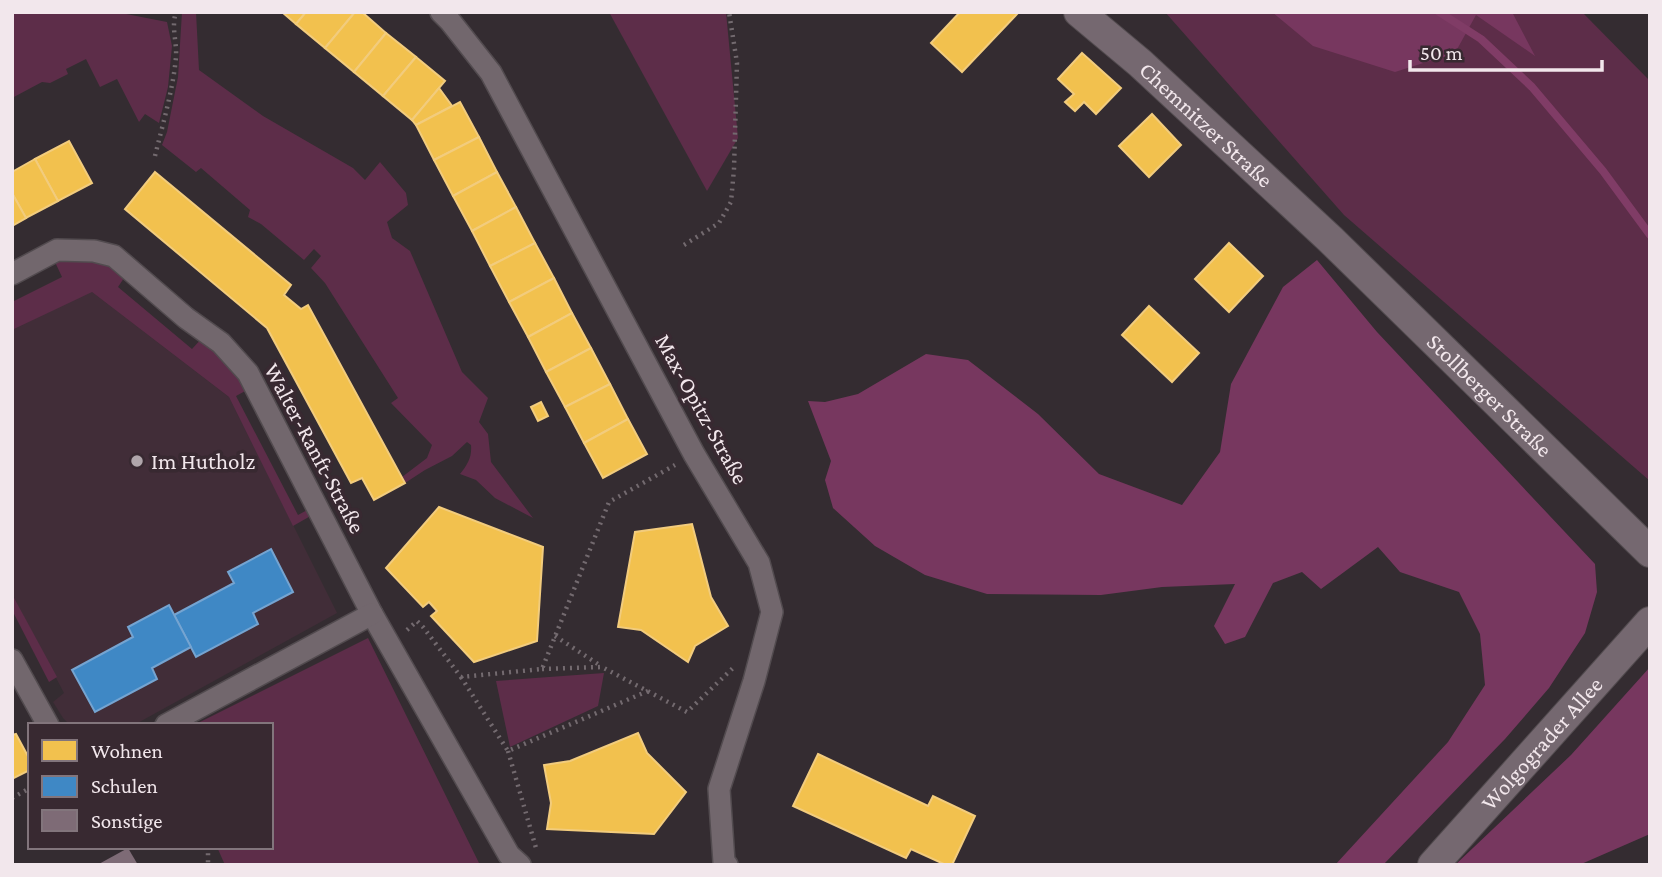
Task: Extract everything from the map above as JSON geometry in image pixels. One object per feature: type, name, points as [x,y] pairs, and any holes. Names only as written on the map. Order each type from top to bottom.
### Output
[{"type":"main road","name":"Chemnitzer Straße","points":[[1079,12],[1140,63],[1330,239]]},
{"type":"main road","name":"Stollberger Straße","points":[[1330,239],[1650,552]]},
{"type":"main road","name":"Wolgograder Allee","points":[[1433,865],[1650,622]]},
{"type":"street","name":"Max-Opitz-Straße","points":[[440,12],[491,73],[694,454],[759,563],[772,612],[754,681],[719,789],[721,864]]},
{"type":"street","name":"Walter-Ranft-Straße","points":[[12,274],[57,250],[94,251],[114,256],[186,318],[221,343],[248,373],[372,614],[509,855],[529,860]]},
{"type":"street","points":[[170,723],[372,614]]},
{"type":"street","points":[[12,660],[47,723]]},
{"type":"path","points":[[155,156],[177,54],[174,18],[176,12]]},
{"type":"path","points":[[684,245],[719,223],[731,202],[737,63],[729,12]]},
{"type":"path","points":[[542,669],[609,502],[694,454]]},
{"type":"path","points":[[423,627],[461,677],[508,751],[529,860]]},
{"type":"path","points":[[555,636],[602,667],[687,712],[737,664],[754,681]]},
{"type":"path","points":[[461,677],[542,669],[602,667]]},
{"type":"path","points":[[508,751],[648,691]]},
{"type":"path","points":[[12,798],[28,789]]},
{"type":"shaded area","points":[[12,12],[116,12],[167,22],[172,46],[168,87],[159,123],[145,114],[139,122],[117,79],[100,87],[86,59],[66,69],[68,74],[50,83],[42,82],[12,98]]},
{"type":"shaded area","points":[[182,12],[196,12],[199,70],[263,116],[353,168],[365,180],[380,162],[406,193],[408,205],[387,222],[392,238],[410,251],[462,372],[488,398],[479,422],[488,434],[491,462],[533,518],[495,498],[476,480],[460,474],[470,457],[471,445],[467,442],[452,456],[405,483],[402,477],[427,458],[432,445],[391,403],[398,398],[325,283],[311,268],[321,256],[314,249],[304,260],[261,224],[248,217],[250,210],[201,168],[196,172],[162,145],[178,77]]},
{"type":"shaded area","points":[[609,12],[726,12],[738,138],[707,191]]},
{"type":"shaded area","points":[[1165,12],[1582,12],[1650,81],[1650,481],[1344,215]]},
{"type":"shaded area","points":[[1272,12],[1512,12],[1535,56],[1476,15],[1455,53],[1395,72],[1313,46]]},
{"type":"shaded area","points":[[77,256],[101,259],[126,275],[118,287],[192,349],[203,337],[229,361],[247,390],[236,396],[298,515],[311,508],[314,514],[293,526],[229,397],[92,292],[12,330],[12,302],[62,277],[55,262]]},
{"type":"shaded area","points":[[1317,260],[1377,332],[1595,564],[1597,592],[1585,633],[1549,688],[1505,739],[1383,865],[1335,865],[1448,742],[1485,685],[1480,634],[1459,592],[1400,572],[1378,547],[1321,589],[1302,572],[1273,583],[1245,637],[1225,644],[1214,626],[1235,584],[1162,587],[1101,595],[987,594],[925,575],[875,546],[833,508],[825,480],[831,461],[808,401],[825,402],[858,394],[926,354],[968,360],[1038,414],[1099,474],[1182,505],[1220,452],[1231,384],[1283,287]]},
{"type":"shaded area","name":"Im Hutholz","points":[[91,291],[229,397],[337,613],[138,723],[68,723],[53,702],[64,693],[12,594],[12,330]]},
{"type":"shaded area","points":[[12,594],[57,677],[49,682],[12,610]]},
{"type":"shaded area","points":[[368,638],[480,865],[225,865],[218,849],[273,849],[273,723],[198,723]]},
{"type":"shaded area","points":[[1650,667],[1650,834],[1579,865],[1455,865],[1571,755]]},
{"type":"shaded area","points":[[604,673],[598,706],[510,747],[496,681]]},
{"type":"building: Wohnen","points":[[282,12],[306,12],[296,24]]},
{"type":"building: Wohnen","points":[[306,12],[355,12],[325,48],[296,24]]},
{"type":"building: Wohnen","points":[[355,12],[362,12],[386,33],[354,72],[325,48]]},
{"type":"building: Wohnen","points":[[960,12],[1019,12],[962,72],[931,43]]},
{"type":"building: Wohnen","points":[[386,33],[416,57],[383,96],[354,72]]},
{"type":"building: Wohnen","points":[[1082,53],[1121,88],[1096,114],[1084,102],[1075,111],[1065,102],[1074,94],[1058,79]]},
{"type":"building: Wohnen","points":[[416,57],[445,81],[412,120],[383,96]]},
{"type":"building: Wohnen","points":[[439,88],[452,106],[416,125],[412,120]]},
{"type":"building: Wohnen","points":[[460,102],[479,137],[434,160],[416,125]]},
{"type":"building: Wohnen","points":[[1152,114],[1181,145],[1149,177],[1119,146]]},
{"type":"building: Wohnen","points":[[479,137],[497,172],[453,196],[434,160]]},
{"type":"building: Wohnen","points":[[69,141],[92,183],[58,201],[35,159]]},
{"type":"building: Wohnen","points":[[35,159],[58,201],[26,218],[12,193],[12,172]]},
{"type":"building: Wohnen","points":[[155,172],[291,285],[284,295],[301,309],[308,305],[405,483],[374,500],[362,478],[351,483],[267,328],[125,209]]},
{"type":"building: Wohnen","points":[[497,172],[516,207],[472,231],[453,196]]},
{"type":"building: Wohnen","points":[[12,193],[26,218],[12,226]]},
{"type":"building: Wohnen","points":[[516,207],[535,243],[490,266],[472,231]]},
{"type":"building: Wohnen","points":[[535,243],[554,278],[509,302],[490,266]]},
{"type":"building: Wohnen","points":[[1229,243],[1263,276],[1229,312],[1195,279]]},
{"type":"building: Wohnen","points":[[554,278],[572,313],[528,337],[509,302]]},
{"type":"building: Wohnen","points":[[1149,306],[1199,353],[1172,382],[1122,335]]},
{"type":"building: Wohnen","points":[[572,313],[591,348],[546,372],[528,337]]},
{"type":"building: Wohnen","points":[[591,348],[610,384],[565,407],[546,372]]},
{"type":"building: Wohnen","points":[[610,384],[628,419],[584,443],[565,407]]},
{"type":"building: Wohnen","points":[[541,402],[548,416],[538,421],[531,407]]},
{"type":"building: Wohnen","points":[[628,419],[647,454],[603,478],[584,443]]},
{"type":"building: Wohnen","points":[[439,507],[543,547],[537,641],[474,662],[431,616],[437,611],[429,602],[423,607],[386,568]]},
{"type":"building: Wohnen","points":[[692,524],[711,597],[728,626],[695,646],[688,662],[641,630],[618,627],[635,532]]},
{"type":"building: Wohnen","points":[[638,733],[647,753],[686,792],[654,834],[547,829],[551,803],[544,765],[570,761]]},
{"type":"building: Wohnen","points":[[16,734],[28,756],[28,771],[12,779],[12,735]]},
{"type":"building: Wohnen","points":[[818,754],[928,806],[933,796],[975,816],[952,865],[946,865],[911,849],[906,858],[793,806]]},
{"type":"building: Schulen","points":[[271,549],[293,592],[253,613],[258,624],[196,657],[174,615],[234,583],[228,572]]},
{"type":"building: Schulen","points":[[169,605],[191,647],[152,668],[157,679],[95,712],[72,670],[133,637],[128,627]]},
{"type":"building: Sonstige","points":[[129,849],[138,865],[97,865]]},
{"type":"waterway","points":[[1439,12],[1481,39],[1532,87],[1603,171],[1650,235]]},
{"type":"place","name":"Im Hutholz","points":[[137,461]]}]
